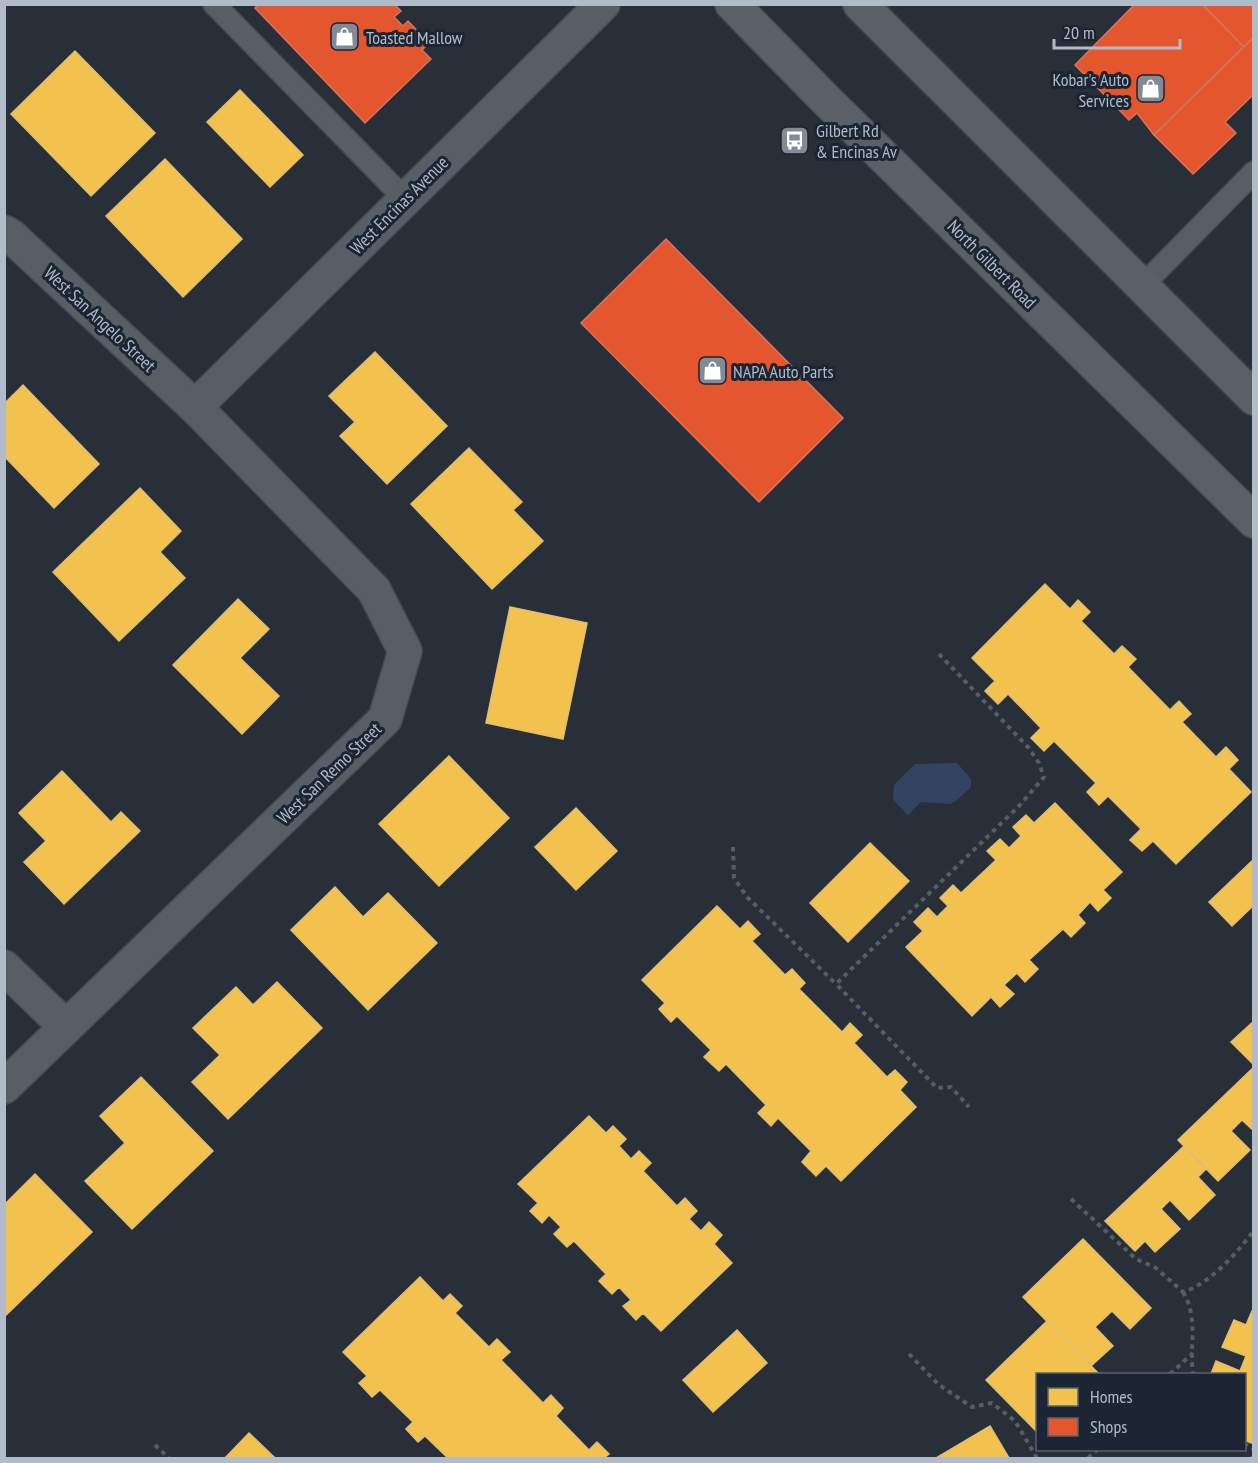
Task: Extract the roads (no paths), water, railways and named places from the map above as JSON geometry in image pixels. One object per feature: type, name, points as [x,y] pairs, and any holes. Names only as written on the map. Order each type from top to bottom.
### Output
[{"type":"main road","name":"North Gilbert Road","points":[[732,4],[842,116],[1254,521]]},
{"type":"main road","points":[[860,4],[1254,398]]},
{"type":"street","name":"West Encinas Avenue","points":[[195,406],[603,4]]},
{"type":"street","name":"West San Angelo Street","points":[[4,232],[195,406]]},
{"type":"street","name":"West San Remo Street","points":[[4,1087],[386,719],[405,651],[374,590],[195,406]]},
{"type":"street","points":[[4,967],[66,1027]]},
{"type":"lane","points":[[214,4],[405,199]]},
{"type":"lane","points":[[1142,286],[1254,172]]},
{"type":"water","points":[[957,763],[971,779],[971,787],[956,801],[950,804],[921,802],[908,815],[893,800],[894,785],[915,764]]},
{"type":"place","name":"Toasted Mallow","points":[[345,37]]},
{"type":"place","name":"Kobar's Auto Services","points":[[1150,89]]},
{"type":"place","name":"Gilbert Rd & Encinas Av","points":[[795,140]]},
{"type":"place","name":"NAPA Auto Parts","points":[[712,371]]}]
